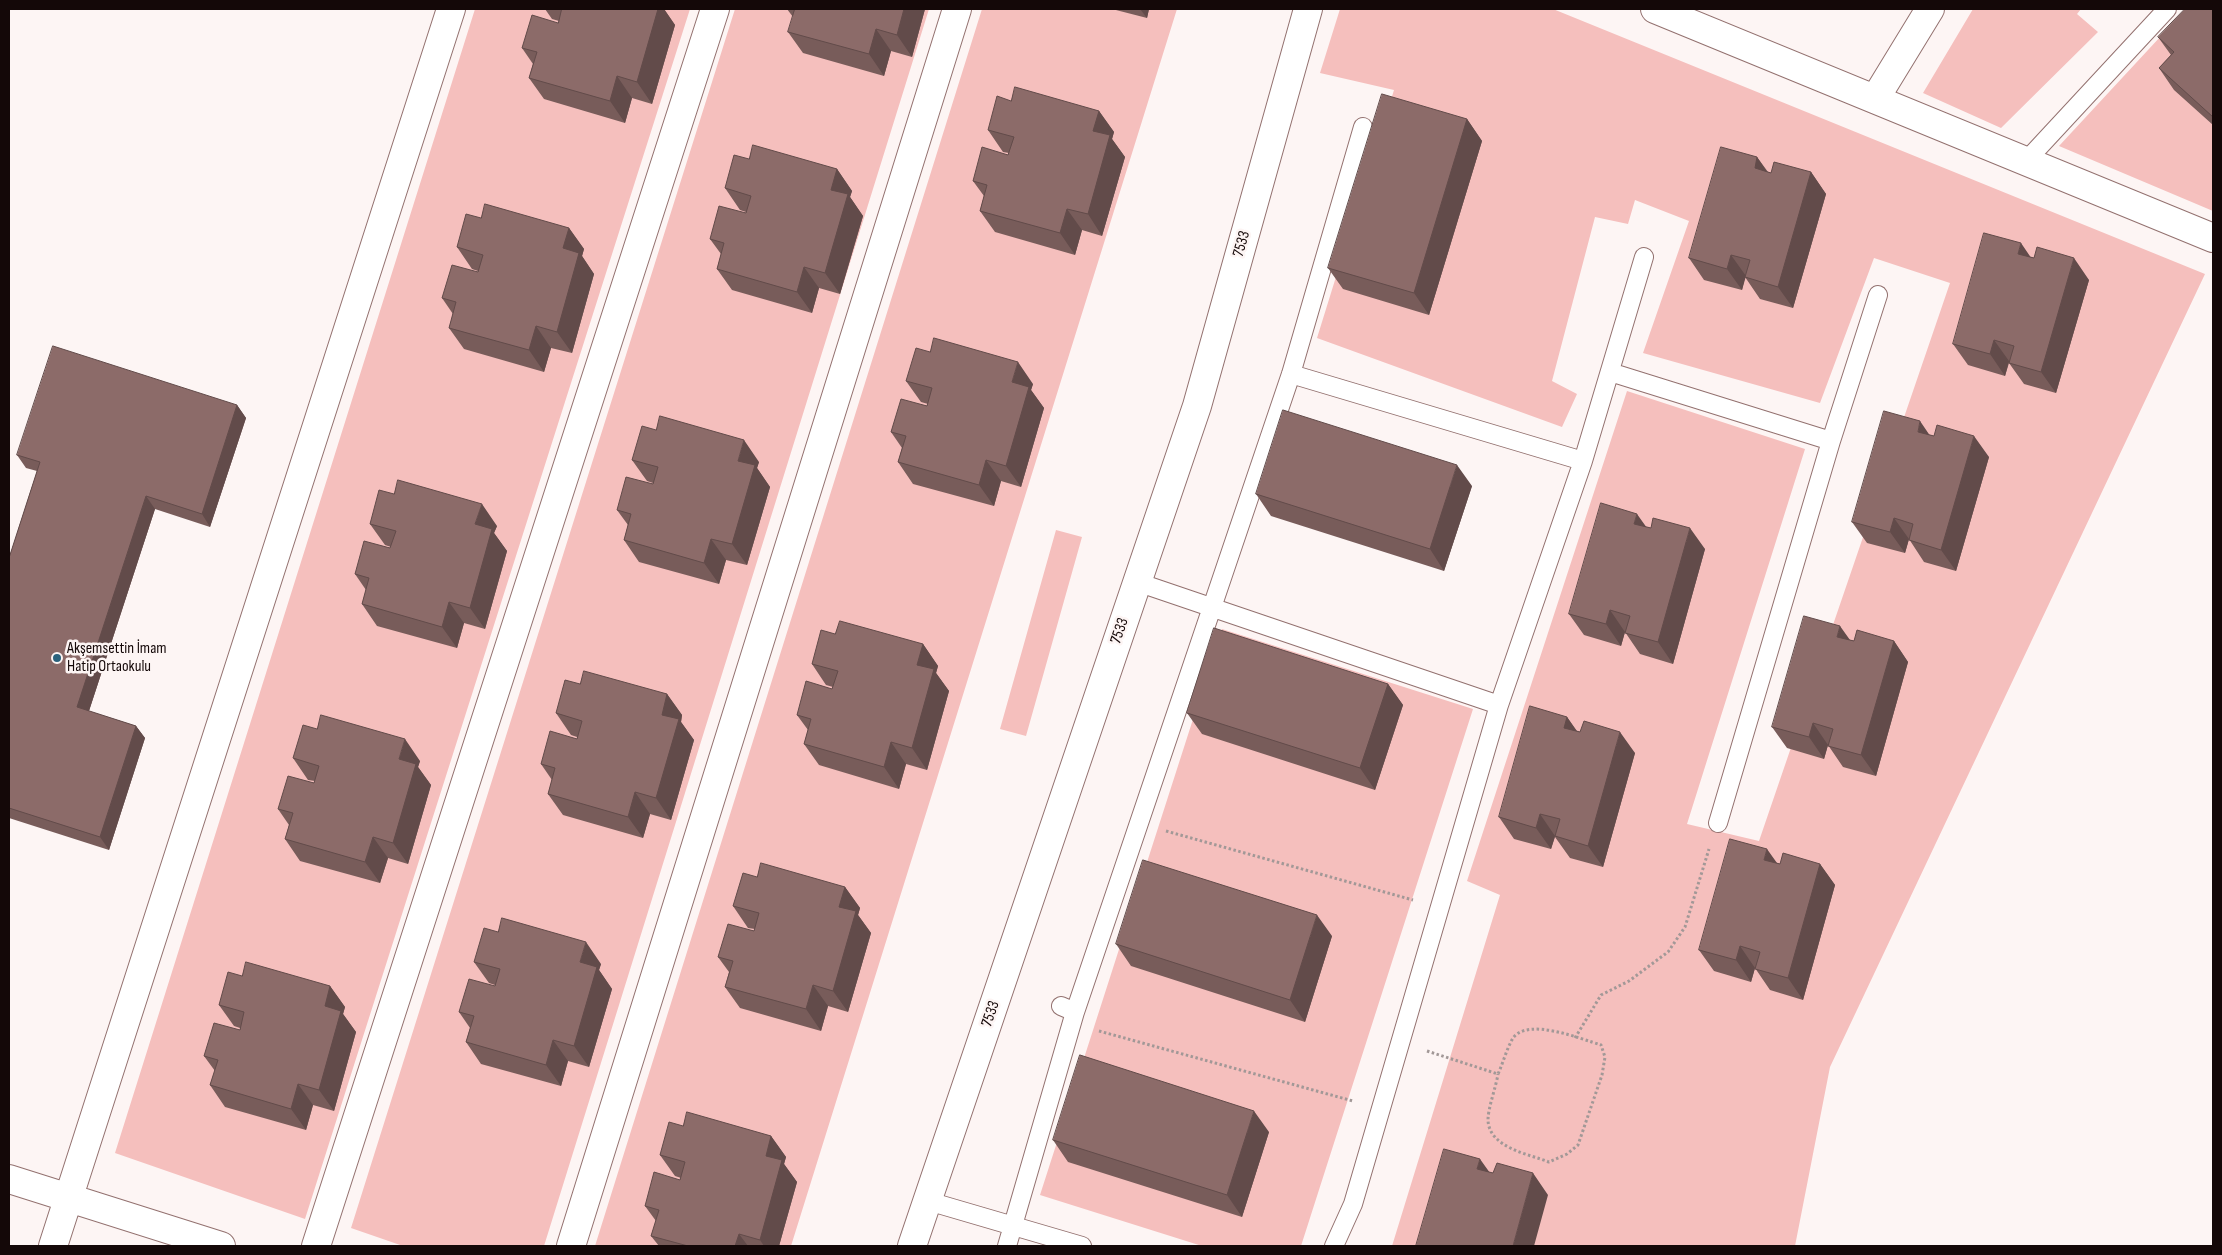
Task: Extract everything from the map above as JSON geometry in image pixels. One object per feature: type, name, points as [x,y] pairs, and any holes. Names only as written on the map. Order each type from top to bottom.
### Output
[{"type":"street","points":[[53,1246],[451,9]]},
{"type":"street","points":[[316,1246],[715,9]]},
{"type":"street","points":[[571,1246],[957,9]]},
{"type":"street","name":"7533","points":[[912,1246],[1197,406],[1308,9]]},
{"type":"street","points":[[1655,9],[2213,238]]},
{"type":"street","points":[[1874,99],[1930,9]]},
{"type":"street","points":[[9,1179],[221,1246]]},
{"type":"lane","points":[[2026,161],[2166,9]]},
{"type":"lane","points":[[1007,1246],[1069,1014],[1139,824],[1291,374],[1363,127]]},
{"type":"lane","points":[[1334,1246],[1353,1204],[1499,705],[1583,461],[1644,257]]},
{"type":"lane","points":[[1718,823],[1831,441],[1878,295]]},
{"type":"lane","points":[[1610,372],[1831,441]]},
{"type":"lane","points":[[1291,374],[1583,461]]},
{"type":"lane","points":[[1137,582],[1499,705]]},
{"type":"lane","points":[[928,1201],[1082,1246]]},
{"type":"path","points":[[1575,1038],[1600,995],[1629,981],[1668,952],[1685,927],[1718,823]]},
{"type":"path","points":[[1139,824],[1440,907]]},
{"type":"path","points":[[1069,1014],[1381,1109]]},
{"type":"path","points":[[1527,1028],[1546,1030],[1601,1045],[1605,1057],[1602,1074],[1578,1145],[1567,1154],[1550,1162],[1502,1144],[1493,1134],[1488,1120],[1498,1074],[1514,1037],[1527,1028]]},
{"type":"path","points":[[1401,1042],[1498,1074]]},
{"type":"shaded area","points":[[475,9],[690,9],[305,1219],[115,1153]]},
{"type":"shaded area","points":[[735,9],[929,9],[544,1246],[403,1246],[351,1228]]},
{"type":"shaded area","points":[[982,9],[1177,9],[791,1246],[595,1246]]},
{"type":"shaded area","points":[[1340,9],[1553,9],[2205,274],[1830,1067],[1795,1246],[1392,1246],[1500,895],[1467,881],[1627,391],[1805,449],[1687,824],[1759,841],[1950,283],[1874,258],[1820,403],[1643,353],[1689,221],[1635,200],[1628,224],[1595,217],[1552,381],[1577,394],[1562,427],[1317,338],[1394,90],[1320,73]]},
{"type":"shaded area","points":[[1973,9],[2081,9],[2077,14],[2098,32],[2001,128],[1923,93]]},
{"type":"shaded area","points":[[2186,9],[2213,9],[2213,211],[2059,146]]},
{"type":"shaded area","points":[[1056,530],[1082,537],[1026,736],[1000,729]]},
{"type":"shaded area","points":[[1222,629],[1473,709],[1301,1246],[1202,1246],[1040,1195]]},
{"type":"building","points":[[562,9],[658,9],[637,82],[617,76],[610,101],[529,78],[537,52],[522,48],[532,15],[558,23]]},
{"type":"building","points":[[795,9],[904,9],[897,35],[876,29],[869,54],[788,32]]},
{"type":"building","points":[[2185,9],[2213,9],[2213,117],[2159,68],[2174,52],[2158,37]]},
{"type":"building","points":[[1015,87],[1099,111],[1093,131],[1110,135],[1088,214],[1067,209],[1060,233],[980,211],[987,185],[973,181],[982,147],[1008,155],[1014,137],[988,130],[997,96],[1011,101]]},
{"type":"building","points":[[1382,94],[1467,119],[1414,293],[1328,268]]},
{"type":"building","points":[[753,145],[837,169],[831,190],[848,194],[825,273],[804,267],[797,292],[717,269],[724,243],[710,239],[719,206],[746,213],[751,196],[725,188],[734,155],[749,159]]},
{"type":"building","points":[[1721,147],[1757,157],[1755,168],[1771,173],[1774,162],[1811,172],[1778,287],[1745,277],[1750,260],[1731,255],[1727,269],[1689,258]]},
{"type":"building","points":[[485,204],[569,228],[563,248],[579,253],[557,332],[536,326],[529,350],[449,328],[456,302],[442,298],[452,265],[478,272],[483,255],[457,247],[466,214],[481,218]]},
{"type":"building","points":[[1984,233],[2021,243],[2018,254],[2034,258],[2037,247],[2074,258],[2041,372],[2009,363],[2014,346],[1994,340],[1990,354],[1953,344]]},
{"type":"building","points":[[934,338],[1018,362],[1012,382],[1029,387],[1006,466],[986,460],[979,485],[898,462],[906,436],[891,432],[901,399],[927,406],[932,388],[906,381],[916,348],[930,352]]},
{"type":"building","name":"Akşemsettin İmam Hatip Ortaokulu","points":[[53,346],[237,405],[202,514],[146,496],[77,707],[136,726],[100,837],[9,808],[9,558],[40,462],[17,455]]},
{"type":"building","points":[[1283,410],[1457,465],[1430,549],[1256,494]]},
{"type":"building","points":[[1884,411],[1920,421],[1918,432],[1934,436],[1937,425],[1974,436],[1941,550],[1909,540],[1913,524],[1894,518],[1890,532],[1852,522]]},
{"type":"building","points":[[660,416],[744,440],[738,461],[755,465],[732,544],[711,539],[704,563],[624,540],[631,514],[617,510],[626,477],[653,484],[658,467],[632,460],[642,426],[656,430]]},
{"type":"building","points":[[398,480],[482,504],[475,524],[492,529],[470,608],[449,602],[442,627],[362,604],[369,578],[355,574],[364,541],[390,548],[396,531],[370,524],[379,490],[394,494]]},
{"type":"building","points":[[1601,503],[1637,514],[1634,524],[1651,528],[1653,518],[1690,528],[1658,642],[1625,633],[1630,616],[1610,610],[1606,624],[1569,614]]},
{"type":"building","points":[[1804,616],[1840,626],[1837,637],[1854,641],[1857,630],[1894,641],[1861,755],[1828,746],[1833,729],[1813,723],[1809,737],[1772,727]]},
{"type":"building","points":[[840,621],[923,644],[917,665],[934,669],[912,748],[891,742],[884,767],[804,744],[811,719],[797,715],[806,681],[832,689],[838,671],[812,664],[821,630],[835,634]]},
{"type":"building","points":[[1214,628],[1388,684],[1360,768],[1187,713]]},
{"type":"building","points":[[584,671],[667,694],[662,715],[679,719],[656,798],[635,792],[628,817],[548,794],[555,768],[541,764],[550,731],[577,739],[582,721],[556,713],[565,680],[580,684]]},
{"type":"building","points":[[1530,706],[1567,717],[1564,728],[1580,732],[1584,721],[1620,732],[1588,846],[1555,836],[1560,819],[1540,814],[1536,828],[1499,817]]},
{"type":"building","points":[[321,715],[405,739],[399,759],[416,764],[393,843],[373,837],[365,862],[285,839],[293,813],[278,809],[288,776],[314,783],[319,766],[293,758],[303,725],[317,729]]},
{"type":"building","points":[[1730,839],[1767,849],[1764,860],[1780,864],[1783,853],[1820,864],[1788,978],[1755,969],[1760,952],[1740,946],[1736,960],[1699,950]]},
{"type":"building","points":[[1143,860],[1317,915],[1290,1000],[1116,944]]},
{"type":"building","points":[[761,863],[845,887],[839,907],[856,911],[833,991],[813,985],[806,1009],[725,987],[733,961],[718,957],[728,924],[754,931],[759,913],[733,906],[743,873],[757,877]]},
{"type":"building","points":[[502,918],[586,942],[580,962],[597,967],[574,1046],[553,1040],[546,1065],[466,1042],[474,1016],[459,1012],[469,979],[495,986],[500,969],[474,962],[484,928],[498,932]]},
{"type":"building","points":[[246,962],[330,986],[325,1006],[341,1011],[319,1090],[298,1084],[291,1109],[210,1085],[218,1060],[204,1056],[214,1023],[240,1030],[244,1012],[219,1005],[228,972],[242,976]]},
{"type":"building","points":[[1080,1055],[1254,1111],[1227,1195],[1053,1140]]},
{"type":"building","points":[[687,1112],[771,1136],[766,1156],[782,1160],[760,1240],[739,1234],[735,1246],[688,1246],[651,1236],[659,1210],[645,1206],[654,1172],[680,1180],[685,1162],[660,1155],[669,1122],[683,1126]]},
{"type":"building","points":[[1444,1149],[1480,1159],[1477,1169],[1493,1173],[1497,1163],[1533,1173],[1513,1246],[1416,1246]]},
{"type":"place","name":"Akşemsettin İmam Hatip Ortaokulu","points":[[57,658]]}]
